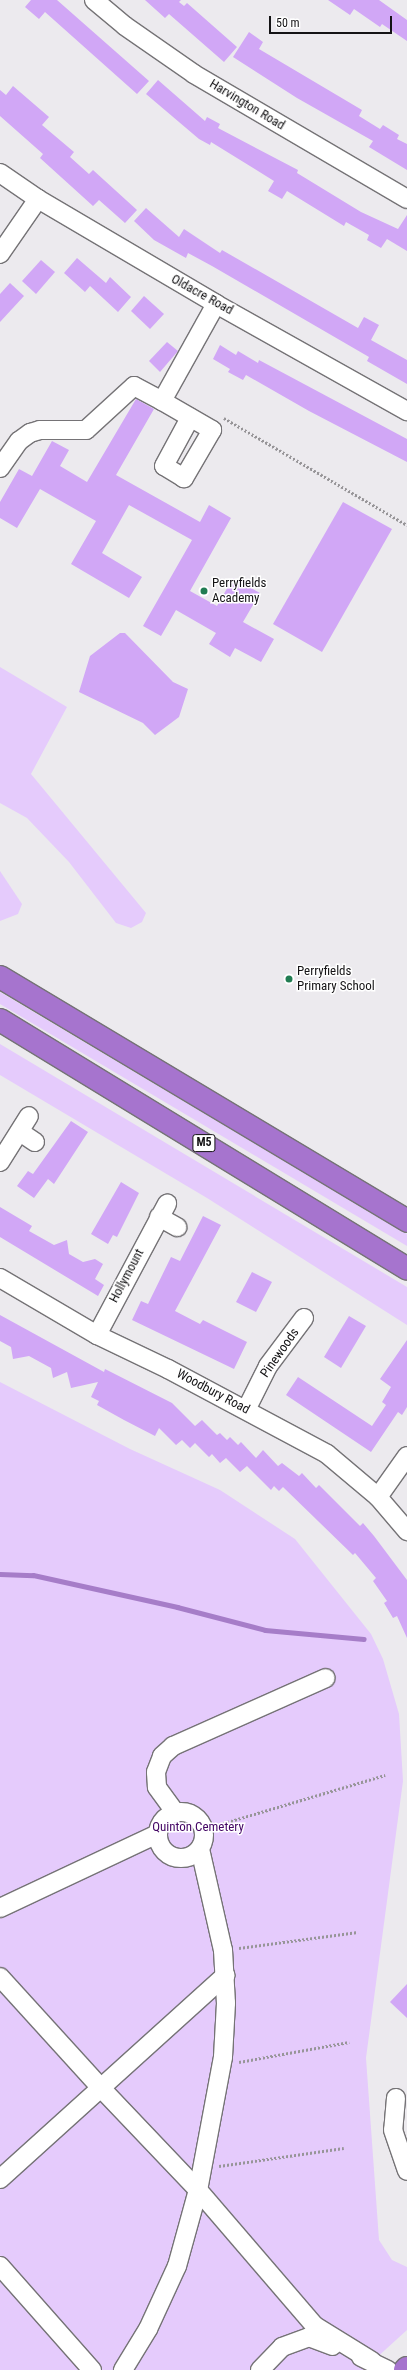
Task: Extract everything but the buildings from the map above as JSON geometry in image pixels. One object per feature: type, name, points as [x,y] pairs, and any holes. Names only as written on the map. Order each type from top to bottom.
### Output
[{"type":"highway","points":[[0,977],[407,1221]]},
{"type":"highway","name":"M5","points":[[0,1020],[407,1268]]},
{"type":"street","name":"Harvington Road","points":[[94,0],[125,26],[194,74],[407,199]]},
{"type":"street","name":"Oldacre Road","points":[[0,173],[38,200],[216,304],[407,411]]},
{"type":"street","points":[[0,254],[38,200]]},
{"type":"street","points":[[162,401],[216,304]]},
{"type":"street","points":[[0,468],[19,441],[30,433],[40,430],[86,430],[134,386],[190,418]]},
{"type":"street","points":[[0,1162],[29,1116]]},
{"type":"street","points":[[20,1132],[35,1142]]},
{"type":"street","name":"Hollymount","points":[[97,1335],[163,1210],[177,1227]]},
{"type":"street","name":"Woodbury Road","points":[[0,1278],[97,1335],[246,1410],[327,1454],[378,1497],[407,1531]]},
{"type":"street","name":"Pinewoods","points":[[246,1410],[268,1366],[304,1318]]},
{"type":"street","points":[[378,1497],[407,1456]]},
{"type":"street","points":[[175,1812],[157,1787],[156,1772],[162,1756],[173,1746],[326,1678]]},
{"type":"street","points":[[123,2370],[148,2329],[177,2266],[198,2190],[220,2065],[226,1975],[223,1950],[200,1849],[204,1829],[200,1822],[188,1813],[175,1812],[164,1818],[157,1834],[160,1847],[177,1859],[188,1858],[200,1849]]},
{"type":"street","points":[[0,1908],[157,1834]]},
{"type":"street","points":[[0,2179],[100,2087],[226,1975]]},
{"type":"street","points":[[0,1977],[100,2087],[198,2190],[315,2326],[388,2370]]},
{"type":"street","points":[[396,2098],[393,2130],[407,2171]]},
{"type":"street","points":[[0,2266],[92,2370]]},
{"type":"street","points":[[260,2370],[282,2347],[309,2337],[372,2361]]},
{"type":"path","points":[[218,414],[407,525]]},
{"type":"path","points":[[204,1829],[385,1775]]},
{"type":"path","points":[[223,1950],[358,1932]]},
{"type":"path","points":[[220,2065],[349,2042]]},
{"type":"path","points":[[202,2169],[344,2148]]},
{"type":"green space","points":[[0,667],[67,707],[31,774],[146,913],[142,922],[131,928],[116,923],[69,862],[27,818],[0,803]]},
{"type":"green space","points":[[0,871],[22,904],[18,914],[0,921]]},
{"type":"green space","points":[[0,992],[407,1234],[407,1246],[0,1004]]},
{"type":"green space","points":[[0,1044],[407,1287],[407,1325],[207,1198],[0,1075]]},
{"type":"green space","name":"Quinton Cemetery","points":[[0,1382],[130,1449],[220,1490],[295,1539],[371,1634],[383,1659],[399,1714],[403,1781],[366,2058],[379,2240],[392,2260],[407,2267],[407,2330],[363,2370],[0,2370]]},
{"type":"waterway","points":[[0,1574],[33,1575],[177,1607],[265,1630],[364,1639]]},
{"type":"place","name":"Perryfields Academy","points":[[204,591]]},
{"type":"place","name":"Perryfields Primary School","points":[[289,979]]}]
